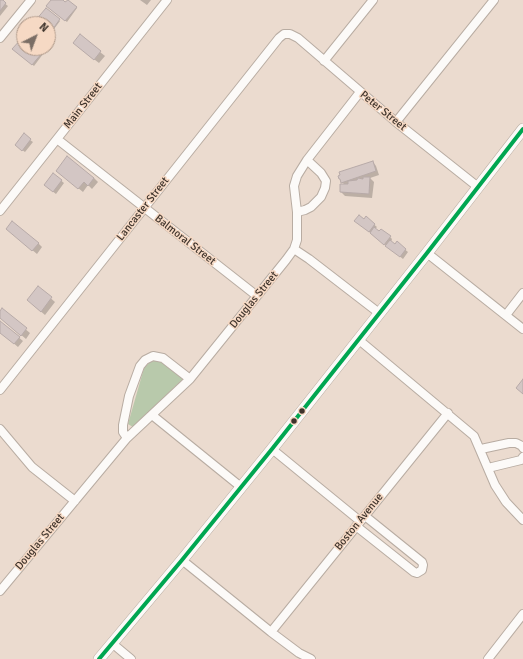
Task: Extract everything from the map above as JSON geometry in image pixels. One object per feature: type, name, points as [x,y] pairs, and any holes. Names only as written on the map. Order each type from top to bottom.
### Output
[{"type":"main road","points":[[99,659],[113,644],[272,449],[523,129]]},
{"type":"street","points":[[0,38],[31,0]]},
{"type":"street","name":"Main Street","points":[[0,211],[166,0]]},
{"type":"street","points":[[324,61],[373,0]]},
{"type":"street","points":[[396,122],[494,0]]},
{"type":"street","name":"Lancaster Street","points":[[0,390],[279,38],[284,34],[290,34]]},
{"type":"street","name":"Peter Street","points":[[290,34],[298,38],[396,122],[478,187]]},
{"type":"street","points":[[360,92],[307,160],[297,176],[294,186],[297,212],[296,240],[294,249],[379,313]]},
{"type":"street","name":"Balmoral Street","points":[[57,139],[257,296]]},
{"type":"street","points":[[297,212],[311,207],[321,197],[325,188],[326,181],[321,173],[307,160]]},
{"type":"street","name":"Douglas Street","points":[[0,590],[127,438],[190,379],[294,249]]},
{"type":"street","points":[[427,253],[523,329]]},
{"type":"street","points":[[506,316],[523,294]]},
{"type":"street","points":[[359,340],[474,436],[495,485],[506,502],[523,520]]},
{"type":"street","points":[[127,438],[122,432],[129,396],[140,366],[144,360],[153,356],[163,358],[190,379]]},
{"type":"street","name":"Boston Avenue","points":[[271,632],[448,413]]},
{"type":"street","points":[[152,415],[241,487]]},
{"type":"street","points":[[0,430],[32,468],[75,501]]},
{"type":"street","points":[[480,449],[509,443],[516,443],[523,448]]},
{"type":"street","points":[[272,449],[360,521],[414,572],[417,573],[422,570],[422,562],[360,521]]},
{"type":"street","points":[[488,468],[521,460],[523,457]]},
{"type":"street","points":[[182,560],[271,632],[299,653],[311,659]]},
{"type":"street","points":[[488,659],[523,614]]},
{"type":"street","points":[[113,644],[131,659]]},
{"type":"green space","points":[[159,360],[165,362],[184,378],[133,427],[128,424],[144,368],[150,362]]},
{"type":"building","points":[[0,0],[3,0],[6,3],[0,11]]},
{"type":"building","points":[[51,0],[63,0],[65,2],[68,0],[77,7],[65,21],[46,6]]},
{"type":"building","points":[[46,8],[60,19],[56,25],[56,16],[39,16]]},
{"type":"building","points":[[80,34],[101,51],[94,60],[73,43]]},
{"type":"building","points":[[16,45],[16,52],[12,49]]},
{"type":"building","points":[[21,56],[40,56],[32,65]]},
{"type":"building","points":[[24,133],[31,139],[22,151],[15,145]]},
{"type":"building","points":[[67,156],[94,178],[88,186],[84,182],[78,189],[56,171]]},
{"type":"building","points":[[373,161],[376,171],[341,183],[338,176],[340,175],[339,172]]},
{"type":"building","points":[[53,173],[62,180],[53,192],[44,185]]},
{"type":"building","points":[[363,177],[370,177],[369,194],[340,192],[340,184],[348,184],[348,181],[357,180],[358,178],[363,179]]},
{"type":"building","points":[[359,215],[364,219],[366,216],[375,224],[369,232],[354,221]]},
{"type":"building","points":[[12,221],[39,243],[32,251],[6,229]]},
{"type":"building","points":[[374,227],[379,231],[381,229],[391,236],[384,245],[370,233]]},
{"type":"building","points":[[390,240],[395,244],[397,241],[406,249],[400,257],[385,246]]},
{"type":"building","points":[[38,286],[52,297],[41,312],[27,300]]},
{"type":"building","points":[[2,308],[27,328],[21,336],[0,318],[0,311]]},
{"type":"building","points":[[0,321],[20,337],[14,344],[0,333]]},
{"type":"building","points":[[523,379],[523,394],[516,388]]},
{"type":"transit line","points":[[99,659],[272,449],[523,129]]}]
